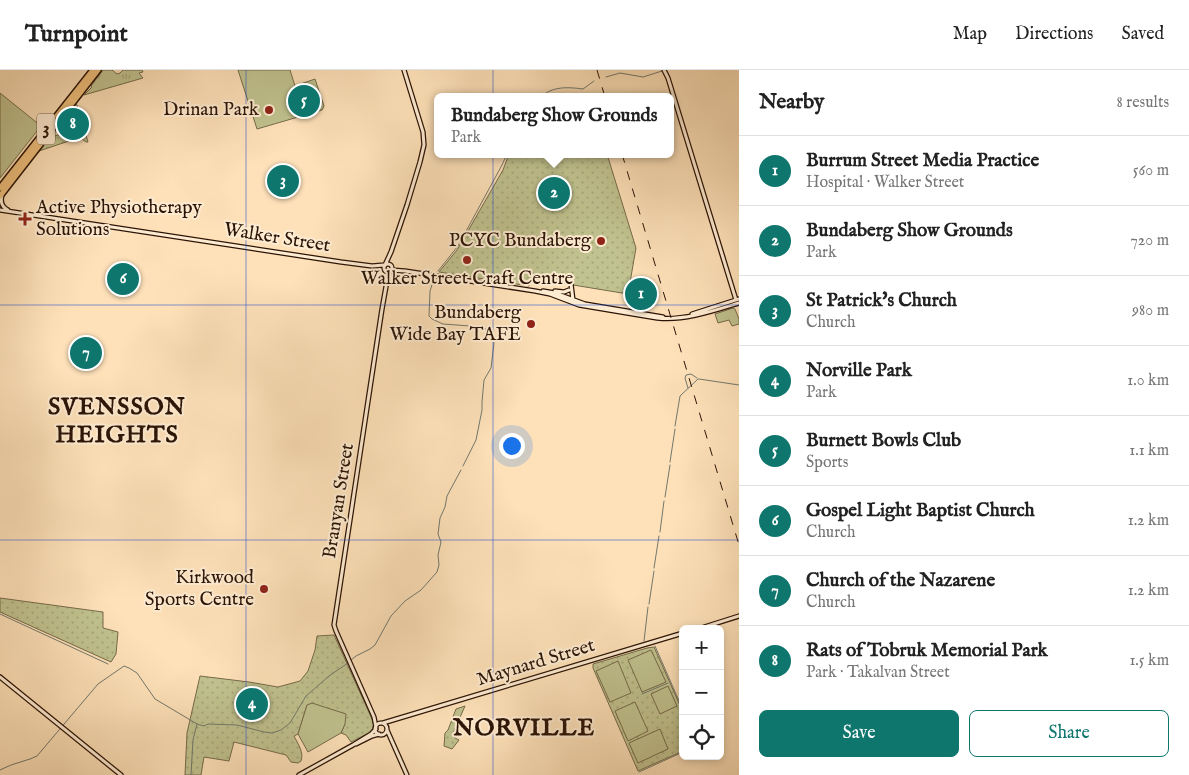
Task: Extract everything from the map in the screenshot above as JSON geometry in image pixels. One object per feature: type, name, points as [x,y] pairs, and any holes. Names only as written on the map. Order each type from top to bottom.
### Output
[{"type":"highway","name":"3","points":[[1,192],[92,70]]},
{"type":"highway","name":"3","points":[[1,192],[98,70]]},
{"type":"street","points":[[385,265],[391,252],[424,145],[404,70]]},
{"type":"street","points":[[665,70],[673,93]]},
{"type":"street","points":[[674,97],[738,299],[687,316]]},
{"type":"street","points":[[1,192],[3,206],[7,210],[16,213]]},
{"type":"street","name":"Walker Street","points":[[0,211],[372,266],[385,271],[391,271]]},
{"type":"street","points":[[391,252],[391,265],[405,271]]},
{"type":"street","name":"Branyan Street","points":[[385,265],[387,281]]},
{"type":"street","name":"Walker Street","points":[[372,266],[391,265]]},
{"type":"street","name":"Branyan Street","points":[[382,724],[376,721],[374,717],[334,623],[391,265]]},
{"type":"street","points":[[391,271],[405,271],[535,291],[593,306],[670,318]]},
{"type":"street","points":[[571,284],[573,300]]},
{"type":"street","points":[[540,291],[564,292],[569,290]]},
{"type":"street","points":[[535,291],[555,293],[579,305],[597,309],[657,318],[698,315],[739,304]]},
{"type":"street","points":[[711,625],[739,616]]},
{"type":"street","name":"Maynard Street","points":[[382,724],[679,634]]},
{"type":"street","points":[[0,677],[121,775]]},
{"type":"street","name":"Branyan Street","points":[[374,717],[376,728]]},
{"type":"street","name":"Maynard Street","points":[[387,729],[396,720]]},
{"type":"street","points":[[299,775],[371,734],[378,725],[382,724],[386,725],[407,775]]},
{"type":"street","points":[[376,728],[376,732],[388,738],[394,745]]},
{"type":"street","points":[[353,745],[372,736],[384,734],[387,729]]},
{"type":"green space","points":[[103,70],[112,70],[117,74],[123,70],[142,70],[143,72],[139,73],[143,78],[84,95],[92,87]]},
{"type":"green space","points":[[238,70],[290,70],[295,86],[315,79],[324,106],[322,110],[257,129]]},
{"type":"green space","points":[[0,93],[41,126],[0,178]]},
{"type":"green space","points":[[75,104],[77,105],[88,142],[67,131],[64,127],[64,119]]},
{"type":"green space","points":[[58,135],[66,135],[72,138],[72,140],[39,151],[47,141]]},
{"type":"green space","points":[[508,158],[608,158],[636,248],[628,294],[531,279],[529,286],[439,272],[457,250],[503,170]]},
{"type":"green space","points":[[733,308],[739,319],[739,324],[732,326],[729,320],[718,323],[715,314]]},
{"type":"green space","points":[[0,598],[103,612],[103,628],[118,632],[116,654],[111,662],[0,612]]},
{"type":"green space","points":[[334,635],[372,719],[374,726],[371,732],[351,742],[346,735],[341,733],[345,724],[307,705],[298,734],[294,736],[302,754],[301,761],[298,763],[291,762],[286,755],[234,742],[229,761],[204,757],[201,775],[185,775],[187,733],[200,676],[278,687],[300,681],[308,671],[315,650],[317,636]]},
{"type":"green space","points":[[654,647],[679,703],[679,753],[638,771],[593,668],[593,664]]},
{"type":"green space","points":[[651,650],[666,682],[642,692],[628,660]]},
{"type":"green space","points":[[618,661],[631,693],[610,702],[596,671]]},
{"type":"green space","points":[[668,686],[677,706],[660,714],[651,694]]},
{"type":"green space","points":[[635,702],[648,731],[628,741],[615,711]]},
{"type":"green space","points":[[312,703],[346,714],[345,724],[341,733],[308,752],[298,734],[307,705]]},
{"type":"green space","points":[[465,706],[454,731],[455,738],[459,740],[452,749],[444,746],[445,733],[456,709]]},
{"type":"green space","points":[[660,729],[668,749],[638,763],[629,743]]},
{"type":"waterway","points":[[606,77],[620,73],[643,77],[662,71]]},
{"type":"waterway","points":[[545,93],[555,89],[583,89],[594,81]]},
{"type":"waterway","points":[[438,271],[458,246],[505,158]]},
{"type":"waterway","points":[[434,279],[430,291],[429,316],[443,324],[484,327],[494,343],[491,368],[484,380],[482,410],[476,440],[463,466]]},
{"type":"waterway","points":[[688,388],[686,375],[691,374],[697,378]]},
{"type":"waterway","points":[[675,426],[680,396],[698,379],[739,385]]},
{"type":"waterway","points":[[670,462],[675,429]]},
{"type":"waterway","points":[[665,497],[670,465]]},
{"type":"waterway","points":[[351,660],[375,645],[391,616],[405,601],[421,590],[437,572],[441,542],[438,534],[440,518],[447,496],[461,470]]},
{"type":"waterway","points":[[660,532],[664,501]]},
{"type":"waterway","points":[[654,568],[659,536]]},
{"type":"waterway","points":[[649,604],[654,571]]},
{"type":"waterway","points":[[644,641],[648,607]]},
{"type":"waterway","points":[[0,614],[108,664]]},
{"type":"waterway","points":[[655,646],[679,701]]},
{"type":"waterway","points":[[0,770],[37,756],[98,684],[124,666],[137,673],[155,699],[197,724],[204,726],[208,724],[237,725],[272,733],[281,730],[290,723],[306,696],[329,676],[348,663]]},
{"type":"waterway","points":[[642,694],[668,683]]},
{"type":"waterway","points":[[191,775],[193,740],[197,724]]},
{"type":"waterway","points":[[639,772],[679,754]]},
{"type":"railway","points":[[597,70],[604,93]]},
{"type":"railway","points":[[623,158],[739,545]]},
{"type":"place","name":"Burnett Bowls Club","points":[[304,101]]},
{"type":"place","name":"Drinan Park","points":[[269,110]]},
{"type":"place","name":"Rats of Tobruk Memorial Park","points":[[73,124]]},
{"type":"place","name":"St Patrick's Church","points":[[283,181]]},
{"type":"place","name":"Bundaberg Show Grounds","points":[[554,193]]},
{"type":"place","name":"Active Physiotherapy Solutions","points":[[25,219]]},
{"type":"place","name":"PCYC Bundaberg","points":[[601,241]]},
{"type":"place","name":"Walker Street Craft Centre","points":[[467,260]]},
{"type":"place","name":"Gospel Light Baptist Church","points":[[123,279]]},
{"type":"place","name":"Burrum Street Media Practice","points":[[641,294]]},
{"type":"place","name":"Bundaberg Wide Bay TAFE","points":[[531,324]]},
{"type":"place","name":"Church of the Nazarene","points":[[86,353]]},
{"type":"place","name":"Kirkwood Sports Centre","points":[[264,589]]},
{"type":"place","name":"Norville Park","points":[[252,704]]},
{"type":"district","name":"SVENSSON HEIGHTS","points":[[117,421]]},
{"type":"district","name":"NORVILLE","points":[[524,728]]}]
